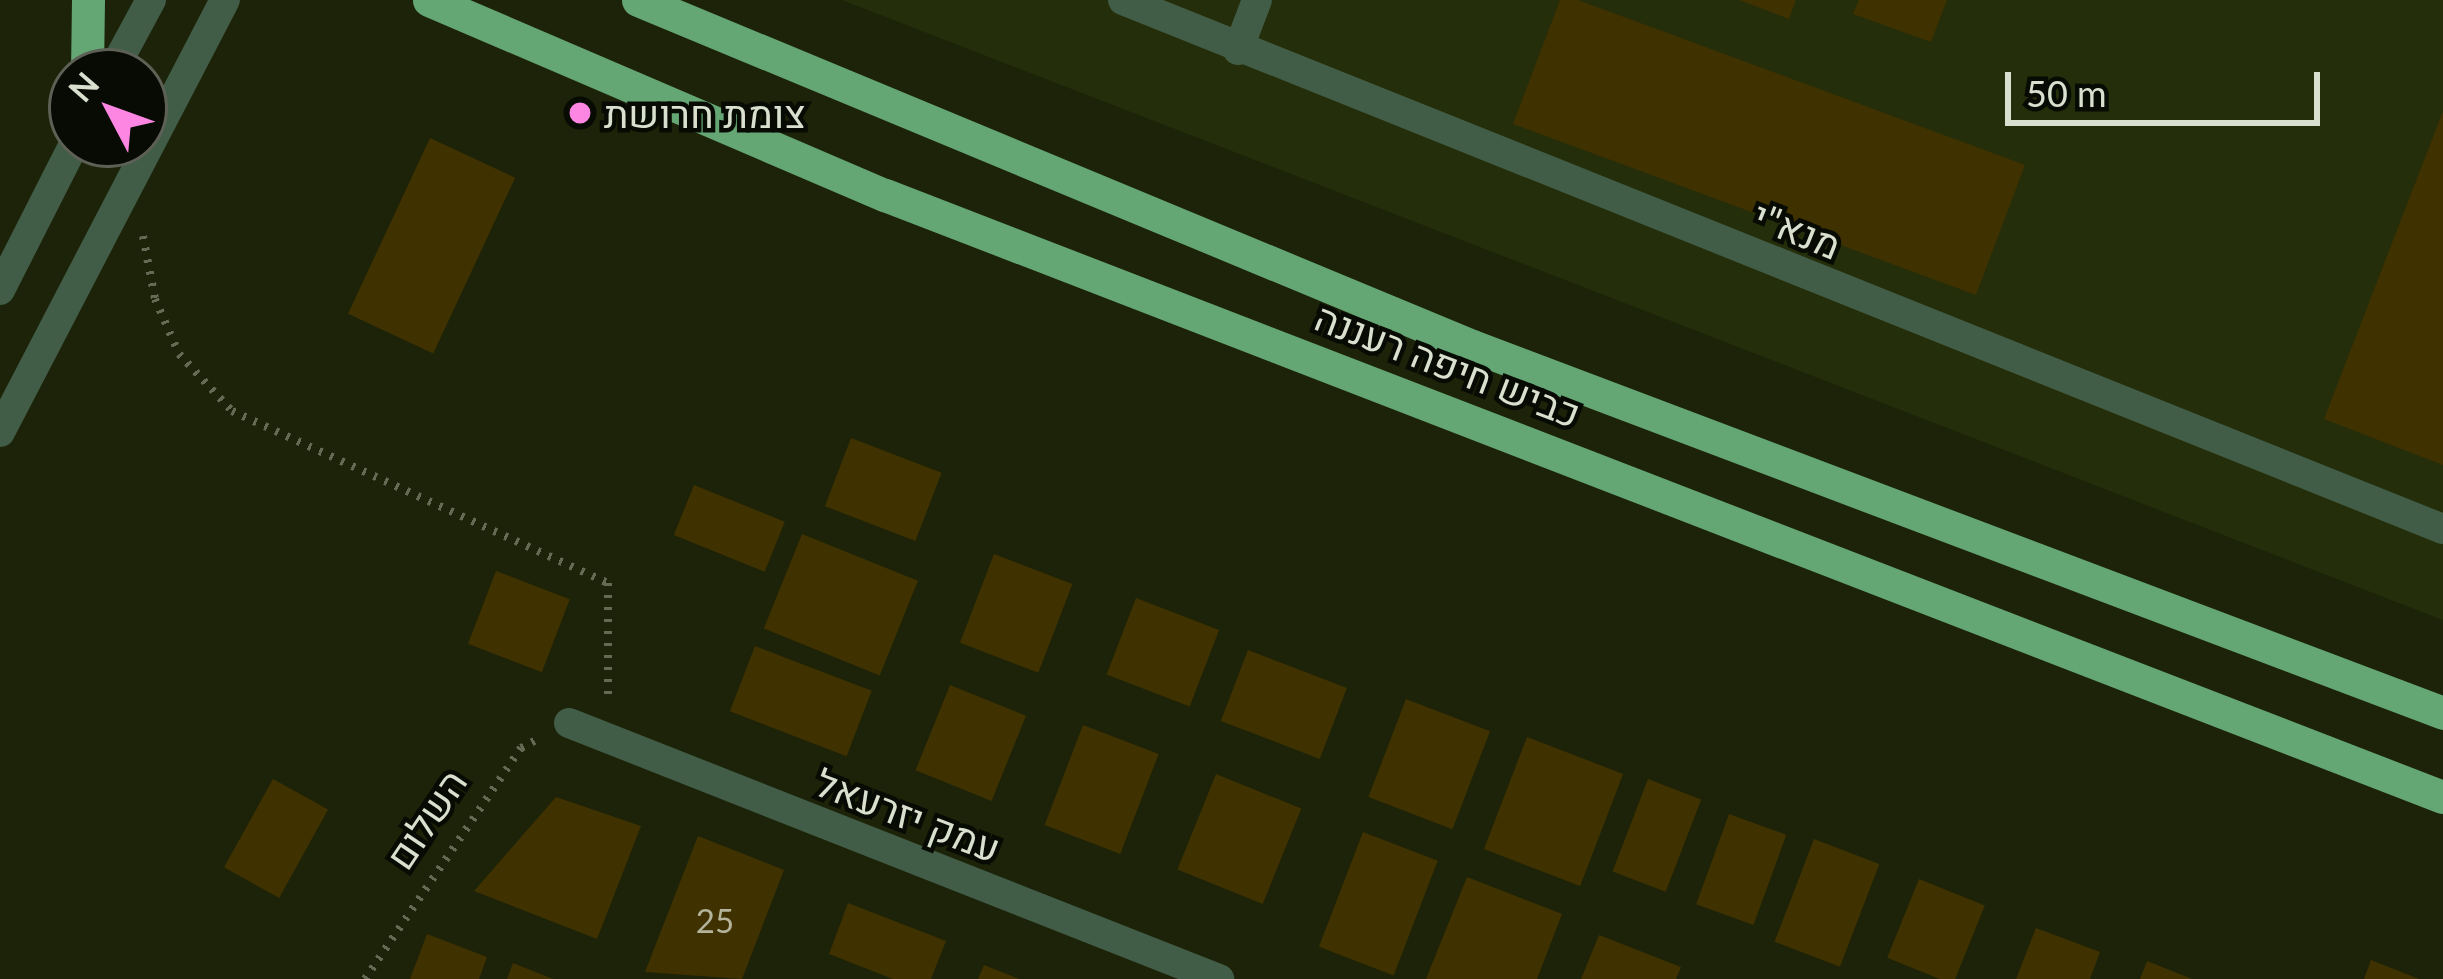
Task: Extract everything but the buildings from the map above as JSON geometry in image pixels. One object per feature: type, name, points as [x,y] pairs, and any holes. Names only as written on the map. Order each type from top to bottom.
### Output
[{"type":"highway","points":[[87,48],[88,0]]},
{"type":"highway","name":"כביש חיפה רעננה","points":[[429,0],[885,195],[2443,797]]},
{"type":"highway","name":"כביש חיפה רעננה","points":[[638,0],[1472,346],[2443,713]]},
{"type":"street","points":[[125,48],[151,0]]},
{"type":"street","points":[[0,432],[226,0]]},
{"type":"street","name":"מנא\"י","points":[[1123,0],[2443,530]]},
{"type":"street","points":[[1238,50],[1256,0]]},
{"type":"street","points":[[0,290],[62,168]]},
{"type":"street","name":"עמק יזרעאל","points":[[569,723],[1219,979]]},
{"type":"path","points":[[154,299],[179,354],[232,411],[608,583],[608,739]]},
{"type":"path","name":"השלום","points":[[365,979],[520,748],[569,723]]},
{"type":"shaded area","points":[[842,0],[2443,0],[2443,620]]},
{"type":"place","name":"צומת חרושת","points":[[580,113]]}]
